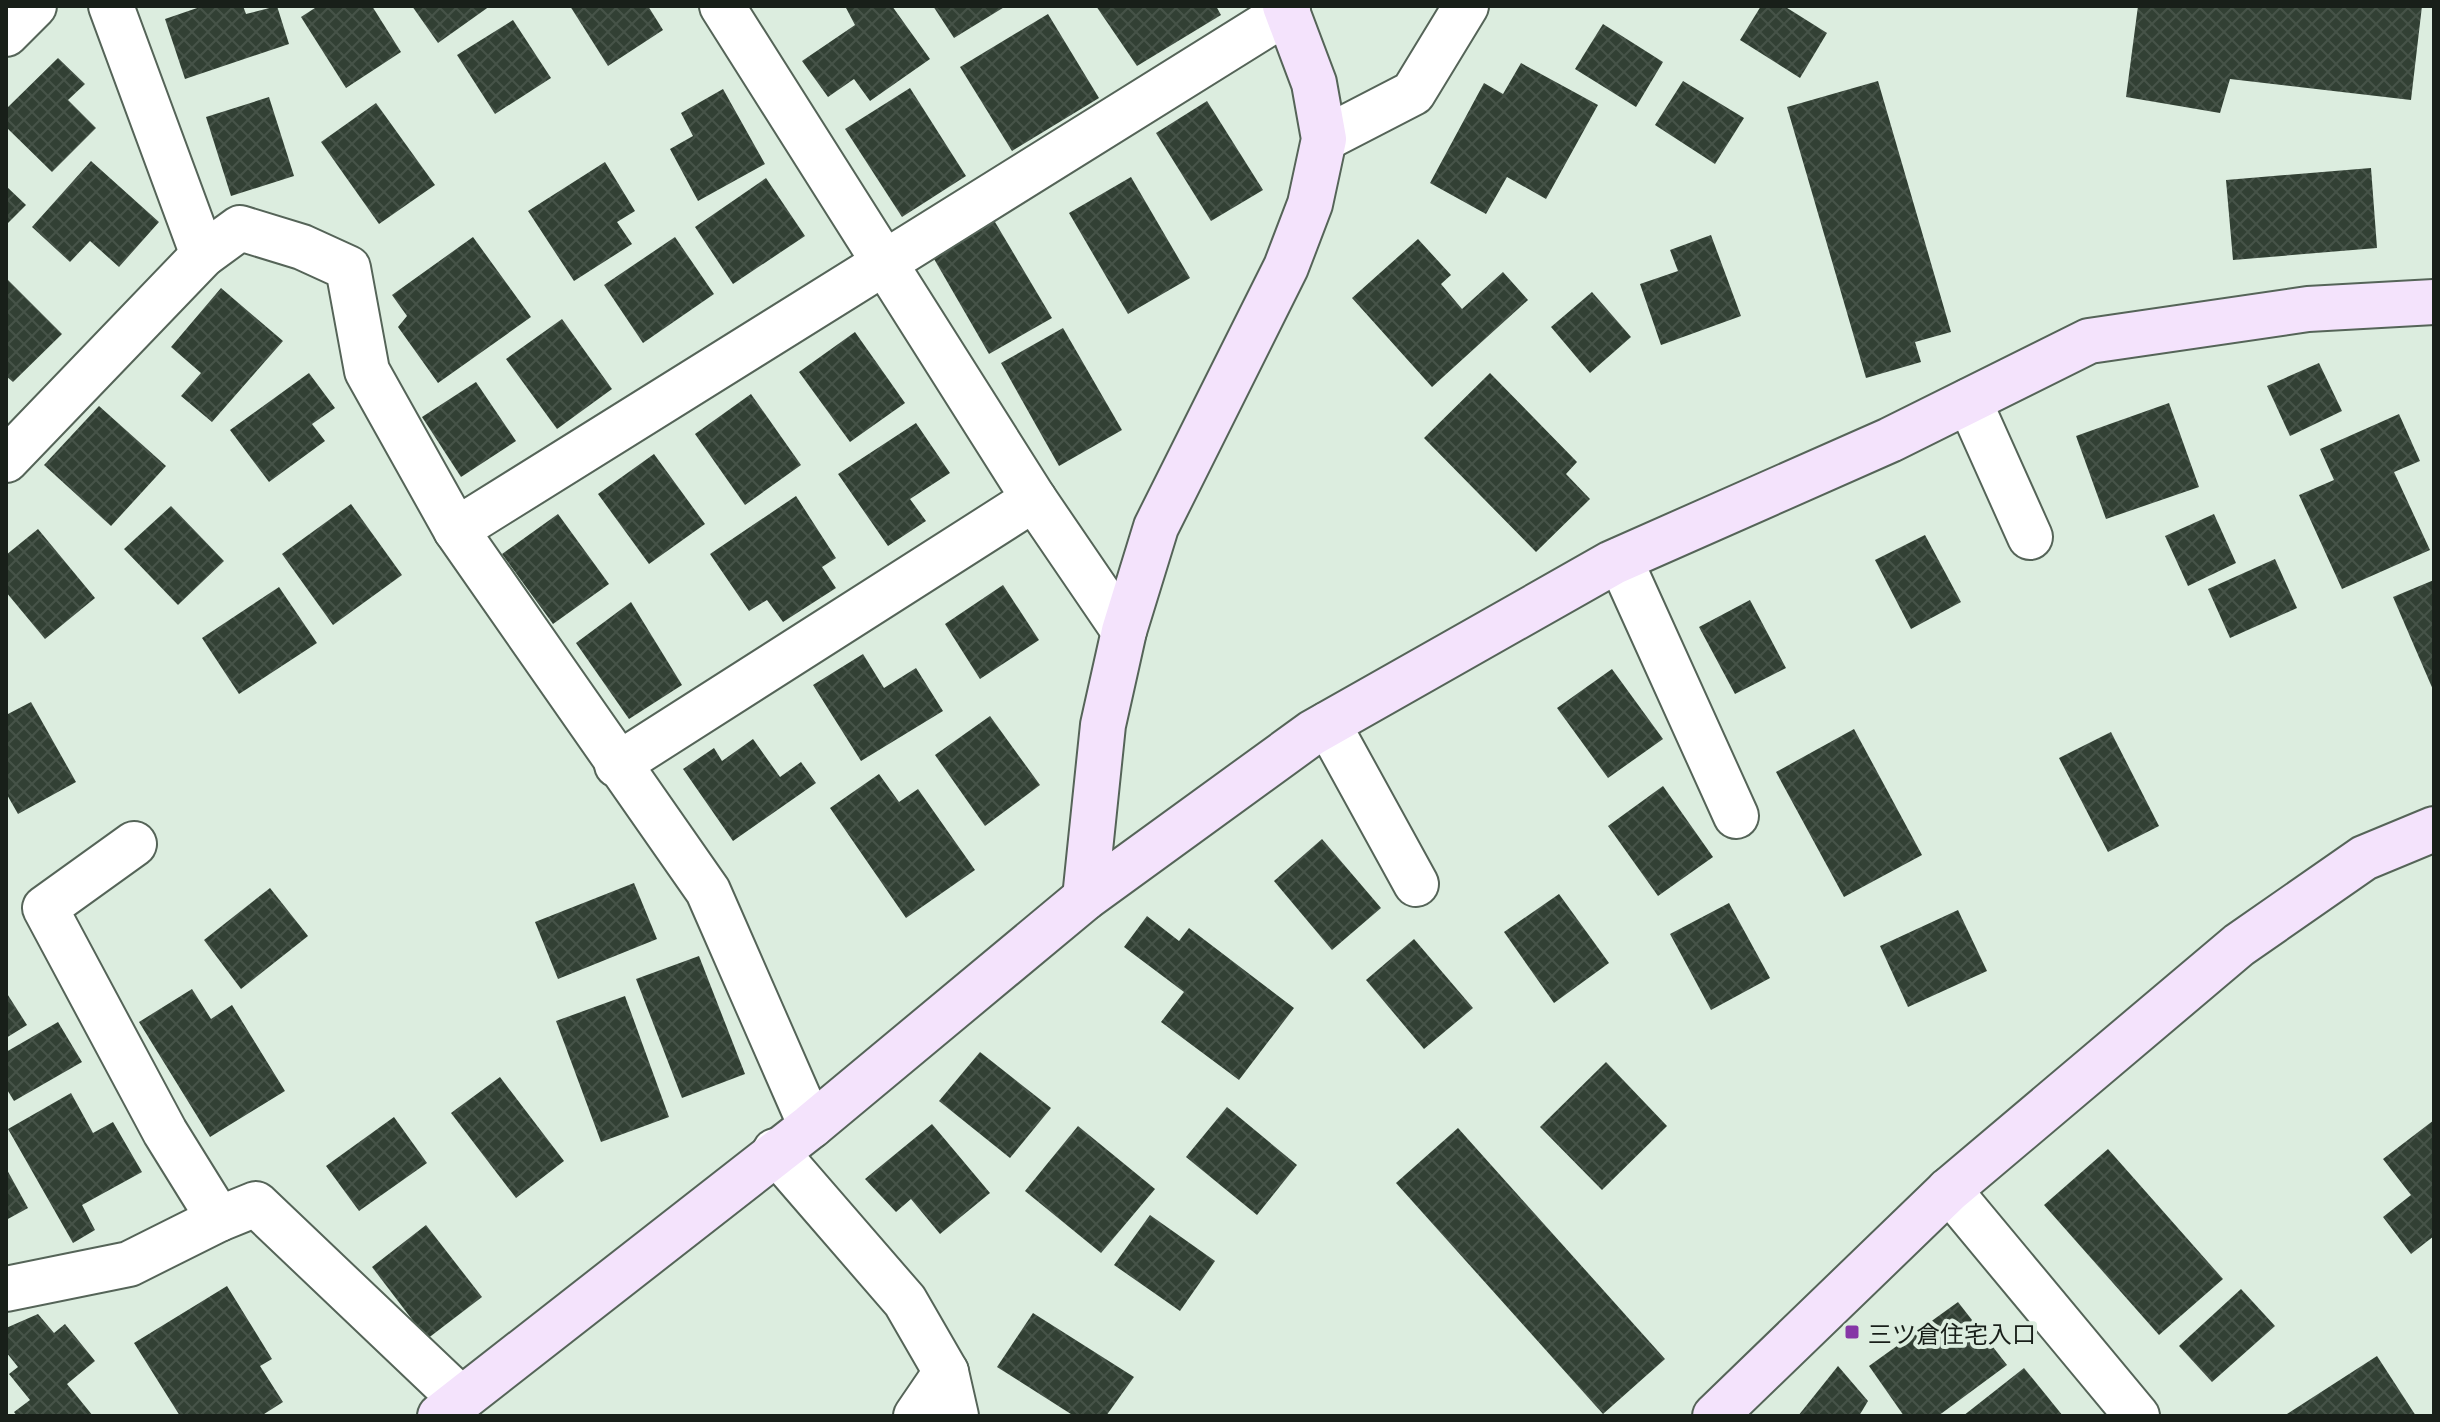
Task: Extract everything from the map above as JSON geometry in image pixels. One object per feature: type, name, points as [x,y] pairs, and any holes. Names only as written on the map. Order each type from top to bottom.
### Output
[{"type":"street","points":[[6,34],[34,6]]},
{"type":"street","points":[[111,6],[203,255]]},
{"type":"street","points":[[722,6],[1034,499],[1124,631]]},
{"type":"street","points":[[1324,139],[1413,93],[1466,6]]},
{"type":"street","points":[[456,530],[1287,9],[1314,83],[1324,139],[1310,204],[1286,267],[1156,527],[1124,631],[1103,725],[1085,898]]},
{"type":"street","points":[[6,460],[203,255],[240,228],[302,247],[348,268],[367,371],[456,530],[617,765],[708,891],[811,1126]]},
{"type":"street","points":[[6,1289],[129,1264],[256,1204],[450,1408],[775,1151],[811,1126],[1085,898],[1328,724],[1620,560],[1969,401],[2089,341],[2308,309],[2434,302]]},
{"type":"street","points":[[1969,401],[2030,537]]},
{"type":"street","points":[[617,765],[1034,499]]},
{"type":"street","points":[[1620,560],[1736,816]]},
{"type":"street","points":[[1328,724],[1416,884]]},
{"type":"street","points":[[1715,1416],[1949,1190],[2239,945],[2364,858],[2434,829]]},
{"type":"street","points":[[134,844],[45,908],[165,1132],[219,1219]]},
{"type":"street","points":[[775,1151],[905,1301],[946,1372],[956,1416]]},
{"type":"street","points":[[1949,1190],[2137,1416]]},
{"type":"street","points":[[916,1416],[946,1372]]},
{"type":"building","points":[[203,6],[243,6],[246,14],[277,6],[289,44],[185,79],[165,19]]},
{"type":"building","points":[[318,6],[372,6],[401,52],[346,88],[301,17]]},
{"type":"building","points":[[412,6],[490,6],[438,43]]},
{"type":"building","points":[[570,6],[648,6],[663,30],[608,66]]},
{"type":"building","points":[[845,6],[892,6],[930,59],[870,101],[854,79],[828,97],[802,61],[855,25]]},
{"type":"building","points":[[933,6],[1006,6],[954,38]]},
{"type":"building","points":[[1096,6],[1216,6],[1221,15],[1137,66]]},
{"type":"building","points":[[1761,6],[1784,6],[1827,33],[1800,78],[1740,40]]},
{"type":"building","points":[[2138,6],[2422,6],[2411,100],[2230,79],[2220,113],[2126,97]]},
{"type":"building","points":[[1048,14],[1099,98],[1012,151],[960,67]]},
{"type":"building","points":[[513,20],[551,78],[495,114],[457,55]]},
{"type":"building","points":[[1603,24],[1663,62],[1636,107],[1575,69]]},
{"type":"building","points":[[58,58],[85,84],[68,100],[96,128],[52,172],[6,127],[6,109]]},
{"type":"building","points":[[1521,63],[1598,105],[1546,199],[1507,177],[1486,214],[1430,183],[1484,83],[1503,94]]},
{"type":"building","points":[[1683,81],[1744,118],[1715,164],[1655,125]]},
{"type":"building","points":[[1878,81],[1951,332],[1915,342],[1921,362],[1866,378],[1787,107]]},
{"type":"building","points":[[910,88],[966,176],[902,217],[845,129]]},
{"type":"building","points":[[723,89],[765,164],[698,201],[670,149],[693,136],[681,113]]},
{"type":"building","points":[[269,97],[294,176],[231,196],[206,117]]},
{"type":"building","points":[[1207,101],[1263,190],[1211,221],[1156,133]]},
{"type":"building","points":[[376,103],[435,185],[379,224],[321,142]]},
{"type":"building","points":[[91,161],[159,222],[119,267],[90,241],[70,262],[32,227]]},
{"type":"building","points":[[605,162],[635,211],[617,222],[632,244],[574,281],[528,211]]},
{"type":"building","points":[[2371,168],[2377,248],[2233,260],[2226,180]]},
{"type":"building","points":[[1131,177],[1190,278],[1128,314],[1069,213]]},
{"type":"building","points":[[766,178],[805,236],[733,284],[695,227]]},
{"type":"building","points":[[6,186],[26,205],[6,225]]},
{"type":"building","points":[[992,217],[1052,318],[989,354],[930,252]]},
{"type":"building","points":[[1711,235],[1741,316],[1661,345],[1640,284],[1678,271],[1670,250]]},
{"type":"building","points":[[473,237],[531,317],[438,383],[398,327],[407,316],[392,295]]},
{"type":"building","points":[[675,237],[714,294],[643,343],[604,285]]},
{"type":"building","points":[[1418,239],[1451,275],[1441,284],[1462,309],[1503,272],[1528,300],[1432,387],[1352,298]]},
{"type":"building","points":[[6,278],[62,334],[13,382],[6,376]]},
{"type":"building","points":[[221,288],[283,341],[212,422],[181,396],[201,373],[171,347]]},
{"type":"building","points":[[1592,292],[1631,337],[1590,373],[1551,327]]},
{"type":"building","points":[[562,319],[612,389],[557,429],[506,359]]},
{"type":"building","points":[[1063,328],[1122,430],[1059,466],[1001,363]]},
{"type":"building","points":[[855,332],[905,403],[850,442],[799,372]]},
{"type":"building","points":[[2319,363],[2342,411],[2290,436],[2267,386]]},
{"type":"building","points":[[309,373],[335,408],[312,424],[325,441],[269,482],[230,430]]},
{"type":"building","points":[[1490,373],[1577,462],[1566,474],[1590,499],[1536,552],[1424,438]]},
{"type":"building","points":[[476,382],[516,441],[461,477],[422,417]]},
{"type":"building","points":[[751,394],[801,465],[745,505],[695,434]]},
{"type":"building","points":[[2169,403],[2199,487],[2106,519],[2076,436]]},
{"type":"building","points":[[99,406],[166,466],[111,526],[44,465]]},
{"type":"building","points":[[2399,414],[2420,461],[2394,472],[2430,550],[2342,589],[2299,495],[2334,480],[2320,449]]},
{"type":"building","points":[[916,423],[950,473],[910,499],[926,521],[888,546],[838,474]]},
{"type":"building","points":[[654,454],[705,524],[649,564],[598,494]]},
{"type":"building","points":[[796,496],[836,558],[822,567],[836,588],[783,622],[767,600],[749,611],[710,554]]},
{"type":"building","points":[[351,504],[402,575],[333,625],[282,554]]},
{"type":"building","points":[[171,506],[224,561],[178,605],[124,549]]},
{"type":"building","points":[[558,514],[609,584],[553,624],[502,554]]},
{"type":"building","points":[[2214,514],[2236,563],[2188,586],[2165,536]]},
{"type":"building","points":[[38,529],[95,598],[45,639],[6,592],[6,555]]},
{"type":"building","points":[[1925,535],[1961,602],[1911,629],[1875,560]]},
{"type":"building","points":[[2275,559],[2297,608],[2230,638],[2208,589]]},
{"type":"building","points":[[2434,580],[2434,692],[2393,597]]},
{"type":"building","points":[[1003,585],[1039,640],[980,679],[945,624]]},
{"type":"building","points":[[279,587],[317,643],[239,694],[202,638]]},
{"type":"building","points":[[1750,600],[1786,668],[1735,694],[1699,627]]},
{"type":"building","points":[[631,602],[682,685],[629,719],[576,643]]},
{"type":"building","points":[[863,654],[884,688],[916,668],[943,711],[861,761],[813,685]]},
{"type":"building","points":[[1612,669],[1663,739],[1608,778],[1557,708]]},
{"type":"building","points":[[31,702],[76,782],[18,814],[6,793],[6,715]]},
{"type":"building","points":[[990,716],[1040,785],[985,826],[935,755]]},
{"type":"building","points":[[1854,729],[1922,855],[1844,897],[1776,772]]},
{"type":"building","points":[[2111,732],[2159,826],[2108,852],[2059,758]]},
{"type":"building","points":[[753,739],[780,777],[801,762],[816,783],[733,841],[683,769],[714,748],[722,761]]},
{"type":"building","points":[[879,774],[899,802],[918,789],[975,870],[906,918],[830,808]]},
{"type":"building","points":[[1663,786],[1713,857],[1658,896],[1608,826]]},
{"type":"building","points":[[1322,839],[1381,908],[1332,950],[1274,881]]},
{"type":"building","points":[[634,883],[657,939],[558,979],[535,922]]},
{"type":"building","points":[[270,888],[308,936],[241,989],[204,940]]},
{"type":"building","points":[[1559,894],[1609,963],[1554,1003],[1504,932]]},
{"type":"building","points":[[1729,903],[1770,978],[1711,1010],[1670,934]]},
{"type":"building","points":[[1958,910],[1987,971],[1908,1007],[1880,946]]},
{"type":"building","points":[[1147,916],[1179,941],[1189,928],[1294,1008],[1239,1080],[1161,1022],[1184,992],[1124,947]]},
{"type":"building","points":[[1414,939],[1473,1008],[1424,1049],[1366,980]]},
{"type":"building","points":[[699,956],[745,1074],[682,1098],[636,979]]},
{"type":"building","points":[[192,989],[211,1019],[232,1005],[285,1091],[210,1137],[139,1022]]},
{"type":"building","points":[[6,992],[27,1025],[6,1038]]},
{"type":"building","points":[[625,996],[669,1117],[601,1142],[556,1021]]},
{"type":"building","points":[[58,1022],[82,1062],[14,1101],[6,1088],[6,1052]]},
{"type":"building","points":[[980,1052],[1051,1108],[1010,1158],[939,1101]]},
{"type":"building","points":[[1606,1062],[1667,1126],[1602,1190],[1540,1127]]},
{"type":"building","points":[[500,1077],[564,1161],[516,1198],[451,1113]]},
{"type":"building","points":[[71,1093],[93,1133],[113,1122],[142,1172],[82,1205],[95,1230],[73,1243],[8,1129]]},
{"type":"building","points":[[1227,1107],[1297,1165],[1257,1215],[1186,1157]]},
{"type":"building","points":[[394,1117],[427,1163],[359,1211],[326,1166]]},
{"type":"building","points":[[2434,1120],[2434,1236],[2411,1254],[2383,1217],[2411,1195],[2383,1159]]},
{"type":"building","points":[[932,1124],[990,1193],[940,1234],[911,1199],[896,1212],[865,1179]]},
{"type":"building","points":[[1078,1126],[1155,1189],[1101,1253],[1025,1191]]},
{"type":"building","points":[[1458,1128],[1665,1359],[1603,1414],[1396,1183]]},
{"type":"building","points":[[2108,1149],[2223,1279],[2159,1335],[2044,1205]]},
{"type":"building","points":[[6,1168],[28,1208],[6,1220]]},
{"type":"building","points":[[1150,1215],[1215,1261],[1180,1311],[1114,1265]]},
{"type":"building","points":[[426,1225],[482,1297],[427,1339],[372,1267]]},
{"type":"building","points":[[227,1286],[272,1359],[260,1366],[283,1402],[261,1416],[180,1416],[134,1343]]},
{"type":"building","points":[[2241,1289],[2275,1326],[2212,1382],[2179,1346]]},
{"type":"building","points":[[1958,1302],[2007,1365],[1938,1416],[1904,1416],[1869,1366]]},
{"type":"building","points":[[1033,1313],[1134,1377],[1106,1416],[1074,1416],[997,1367]]},
{"type":"building","points":[[38,1314],[54,1333],[65,1324],[95,1361],[67,1384],[93,1416],[17,1416],[14,1412],[30,1400],[9,1374],[18,1367],[6,1352],[6,1328]]},
{"type":"building","points":[[2377,1356],[2416,1416],[2288,1416],[2287,1414]]},
{"type":"building","points":[[1838,1366],[1868,1401],[1859,1416],[1798,1416]]},
{"type":"building","points":[[2024,1368],[2063,1416],[1963,1416]]},
{"type":"place","name":"三ツ倉住宅入口","points":[[1852,1332]]}]
